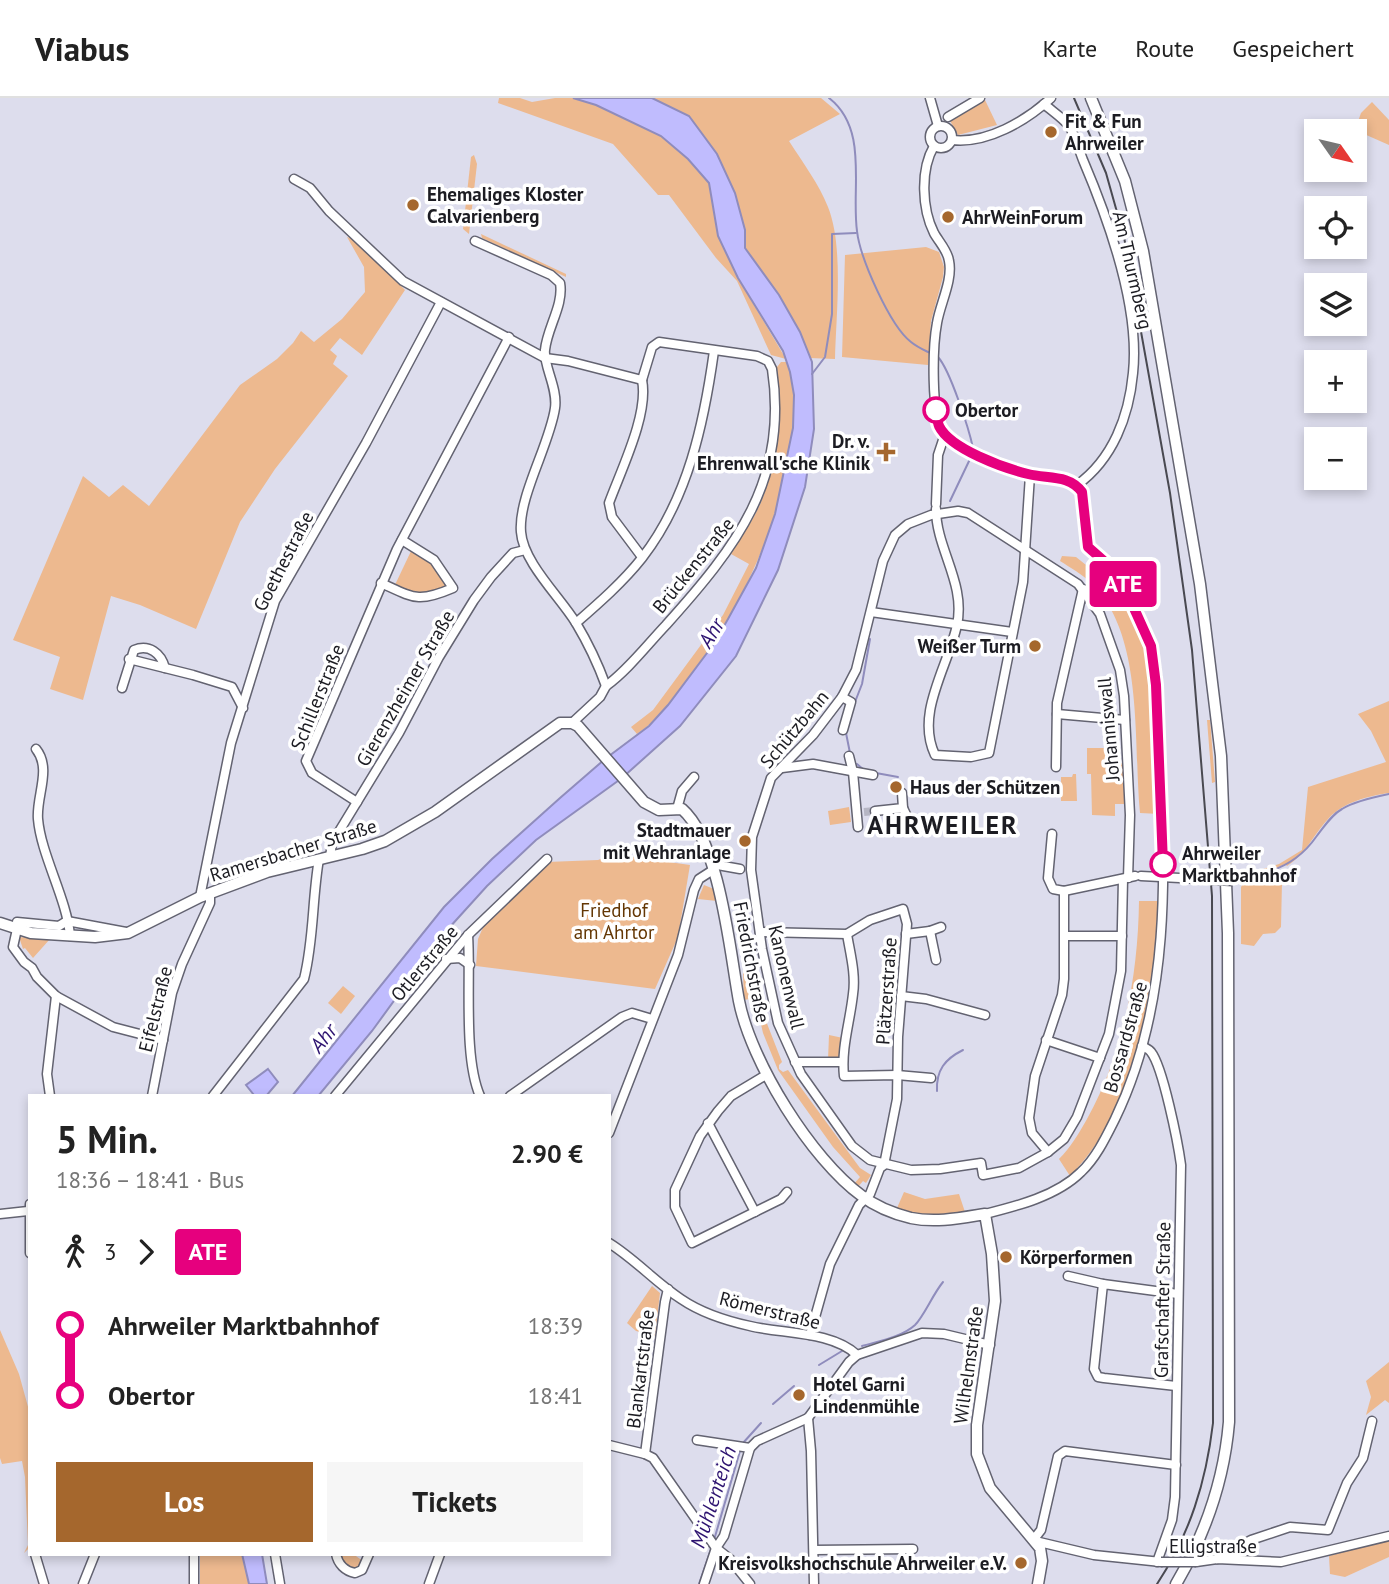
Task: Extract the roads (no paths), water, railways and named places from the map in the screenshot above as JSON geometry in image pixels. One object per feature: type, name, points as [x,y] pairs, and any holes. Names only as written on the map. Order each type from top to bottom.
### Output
[{"type":"main road","points":[[1091,98],[1125,181],[1143,251],[1209,648],[1224,803],[1228,933],[1229,1422],[1225,1460],[1213,1506],[1199,1541],[1176,1584]]},
{"type":"main road","name":"Ramersbacher Straße","points":[[0,923],[17,925],[31,933],[95,937],[128,933],[210,893],[267,872],[374,845],[406,830],[560,723],[572,723]]},
{"type":"main road","points":[[572,723],[583,731],[639,796],[652,807],[659,810],[677,809],[686,813],[695,826],[712,867]]},
{"type":"main road","name":"Friedrichstraße","points":[[712,867],[723,902],[745,1024],[766,1075],[806,1136],[835,1171],[865,1199],[913,1218],[947,1220],[985,1214]]},
{"type":"main road","name":"Wilhelmstraße","points":[[985,1214],[995,1284],[990,1345],[978,1416],[977,1454],[990,1488],[1035,1540]]},
{"type":"main road","points":[[1035,1540],[1040,1548],[1042,1561],[1038,1584]]},
{"type":"street","points":[[930,98],[938,126]]},
{"type":"street","points":[[948,117],[980,98]]},
{"type":"street","points":[[952,139],[968,140],[1016,124],[1048,101]]},
{"type":"street","name":"Am Thurmberg","points":[[1048,101],[1069,125],[1102,204],[1132,323],[1134,371],[1121,429],[1110,451],[1087,478],[1077,485]]},
{"type":"street","points":[[938,126],[950,130],[952,139]]},
{"type":"street","points":[[938,126],[930,133],[934,146],[945,148],[952,139]]},
{"type":"street","points":[[934,146],[926,167],[925,195],[929,221],[948,254],[950,267],[936,325],[934,361],[938,421],[945,434],[983,458],[1030,475],[1069,480],[1077,485]]},
{"type":"street","points":[[294,179],[310,188],[329,211],[403,281],[545,358],[568,361],[642,380]]},
{"type":"street","points":[[475,241],[551,275],[560,283],[560,294],[545,351],[554,389],[555,410],[523,513],[521,531],[525,550],[576,622],[597,661],[606,686]]},
{"type":"street","name":"Goethestraße","points":[[200,897],[231,743],[275,601],[366,443],[441,302]]},
{"type":"street","name":"Schillerstraße","points":[[358,803],[312,773],[306,761],[381,583],[509,337]]},
{"type":"street","points":[[576,622],[608,594],[642,557],[660,532],[691,462],[704,417],[714,351],[659,342],[652,347],[642,380],[643,398],[639,418],[609,503],[612,517],[642,557]]},
{"type":"street","name":"Brückenstraße","points":[[595,701],[696,591],[735,541],[759,495],[774,442],[772,369],[768,361],[757,356],[714,351]]},
{"type":"street","points":[[945,434],[937,456],[936,509],[942,544],[957,584],[957,624],[937,685],[929,720],[929,741],[935,755],[971,757],[989,753],[1023,582],[1030,475]]},
{"type":"street","name":"Bossardstraße","points":[[985,1214],[1023,1203],[1062,1187],[1083,1171],[1107,1136],[1122,1105],[1142,1046],[1158,978],[1162,877],[1159,744],[1151,646],[1124,586],[1105,562],[1088,547],[1082,492],[1077,485]]},
{"type":"street","name":"Johanniswall","points":[[936,509],[968,513],[1083,589],[1100,614],[1120,670],[1125,720],[1132,877],[1122,936],[1121,971],[1109,1034],[1071,1129],[1064,1139],[1048,1152],[1019,1168],[984,1175],[981,1163]]},
{"type":"street","name":"Schützbahn","points":[[746,869],[751,858],[754,829],[771,778],[813,735],[842,697],[856,670],[883,561],[895,535],[908,524],[936,509]]},
{"type":"street","points":[[381,583],[422,599],[453,588],[434,560],[402,540]]},
{"type":"street","name":"Gierenzheimer Straße","points":[[215,1094],[304,979],[310,957],[314,891],[324,858],[332,843],[358,803],[474,600],[513,553],[525,550]]},
{"type":"street","points":[[1056,766],[1057,714],[1062,679],[1083,589]]},
{"type":"street","points":[[870,612],[1012,632]]},
{"type":"street","points":[[122,688],[134,650],[141,647],[155,651],[163,658],[165,668]]},
{"type":"street","points":[[129,659],[232,687],[248,687]]},
{"type":"street","points":[[232,687],[243,708]]},
{"type":"street","points":[[842,697],[851,702],[844,730]]},
{"type":"street","name":"Ramersbacher Straße","points":[[572,723],[595,701]]},
{"type":"street","points":[[1057,714],[1125,720]]},
{"type":"street","points":[[36,749],[41,754],[44,767],[38,821],[70,936]]},
{"type":"street","points":[[849,756],[860,813],[858,827]]},
{"type":"street","points":[[779,769],[813,764],[873,775]]},
{"type":"street","points":[[677,809],[682,791],[694,777]]},
{"type":"street","points":[[902,793],[903,807],[913,829],[934,825]]},
{"type":"street","points":[[875,811],[903,807]]},
{"type":"street","points":[[1052,834],[1048,878],[1053,889],[1064,891],[1132,877],[1236,881]]},
{"type":"street","points":[[741,856],[751,858]]},
{"type":"street","name":"Otlerstraße","points":[[337,1094],[446,959],[547,859]]},
{"type":"street","points":[[611,1128],[678,955],[699,879],[712,867],[746,869]]},
{"type":"street","name":"Kanonenwall","points":[[746,869],[778,1023],[795,1062],[852,1146],[870,1160],[911,1170],[981,1163]]},
{"type":"street","points":[[1048,1152],[1032,1133],[1029,1118],[1035,1076],[1062,995],[1064,891]]},
{"type":"street","name":"Eifelstraße","points":[[152,1094],[172,993],[210,903],[210,893]]},
{"type":"street","name":"Plätzerstraße","points":[[810,1335],[830,1264],[859,1205],[870,1194],[880,1168],[884,1165],[894,1118],[907,924],[903,909],[870,920],[847,934]]},
{"type":"street","points":[[128,933],[67,921],[59,926],[17,925],[13,947],[56,996],[113,1027],[163,1040]]},
{"type":"street","points":[[906,934],[940,927]]},
{"type":"street","points":[[930,931],[936,961]]},
{"type":"street","points":[[760,932],[847,934],[854,993],[842,1062],[844,1076],[897,1075],[931,1078]]},
{"type":"street","points":[[468,935],[474,1082],[479,1094]]},
{"type":"street","points":[[1065,936],[1122,936]]},
{"type":"street","points":[[446,959],[460,958],[470,965]]},
{"type":"street","points":[[50,1094],[47,1074],[56,996]]},
{"type":"street","points":[[901,996],[926,999],[985,1015]]},
{"type":"street","points":[[513,1094],[622,1017],[632,1013],[652,1018]]},
{"type":"street","points":[[1046,1040],[1100,1058]]},
{"type":"street","name":"Grafschafter Straße","points":[[1142,1046],[1150,1050],[1157,1064],[1181,1165],[1176,1465],[1172,1520],[1159,1562]]},
{"type":"street","points":[[795,1062],[842,1062]]},
{"type":"street","points":[[766,1075],[731,1096],[708,1123],[680,1180],[674,1199],[675,1207],[692,1243],[781,1199],[787,1192]]},
{"type":"street","points":[[708,1123],[755,1212]]},
{"type":"street","points":[[0,1214],[28,1207]]},
{"type":"street","name":"Römerstraße","points":[[611,1245],[668,1289],[702,1310],[750,1326],[810,1335],[857,1355]]},
{"type":"street","points":[[1068,1276],[1103,1284],[1178,1294]]},
{"type":"street","points":[[1103,1284],[1095,1374],[1104,1378],[1176,1385]]},
{"type":"street","name":"Blankartstraße","points":[[645,1454],[668,1289]]},
{"type":"street","points":[[697,1440],[744,1447],[808,1418],[857,1355],[922,1333],[990,1345]]},
{"type":"street","points":[[808,1418],[814,1584]]},
{"type":"street","points":[[1217,1559],[1251,1540],[1290,1527],[1328,1530],[1347,1483],[1363,1458],[1372,1421]]},
{"type":"street","points":[[611,1446],[653,1458],[714,1545],[730,1559],[750,1584]]},
{"type":"street","points":[[704,1584],[714,1545],[724,1536],[744,1447]]},
{"type":"street","points":[[1035,1540],[1041,1530],[1058,1456],[1065,1451],[1176,1465]]},
{"type":"street","name":"Elligstraße","points":[[1035,1540],[1094,1556],[1159,1562],[1217,1559],[1281,1562],[1389,1536]]},
{"type":"street","points":[[814,1550],[913,1549]]},
{"type":"street","points":[[36,1556],[44,1584]]},
{"type":"street","points":[[83,1584],[95,1556]]},
{"type":"street","points":[[194,1556],[194,1584]]},
{"type":"street","points":[[275,1556],[280,1584]]},
{"type":"street","points":[[336,1556],[342,1566],[355,1573],[362,1570],[368,1556]]},
{"type":"street","points":[[429,1584],[439,1556]]},
{"type":"waterway","name":"Mühlenteich","points":[[829,98],[841,111],[854,142],[857,231],[870,274],[885,307],[903,334],[913,344],[930,353]]},
{"type":"waterway","name":"Mühlenteich","points":[[812,374],[825,357],[832,314],[832,234],[856,233]]},
{"type":"waterway","name":"Mühlenteich","points":[[938,357],[953,386],[973,448]]},
{"type":"waterway","name":"Mühlenteich","points":[[950,501],[970,459]]},
{"type":"waterway","name":"Mühlenteich","points":[[855,702],[862,684],[870,639]]},
{"type":"waterway","name":"Mühlenteich","points":[[846,733],[850,753]]},
{"type":"waterway","name":"Mühlenteich","points":[[857,764],[864,770]]},
{"type":"waterway","name":"Mühlenteich","points":[[876,773],[898,777]]},
{"type":"waterway","points":[[1242,877],[1284,866],[1301,854],[1338,812],[1347,806],[1389,794]]},
{"type":"waterway","name":"Mühlenteich","points":[[937,1091],[938,1077],[943,1066],[963,1050]]},
{"type":"waterway","name":"Mühlenteich","points":[[862,1346],[897,1336],[910,1329],[922,1316],[943,1282]]},
{"type":"waterway","name":"Mühlenteich","points":[[819,1365],[842,1351]]},
{"type":"waterway","name":"Mühlenteich","points":[[773,1404],[794,1386]]},
{"type":"waterway","name":"Mühlenteich","points":[[743,1443],[761,1423]]},
{"type":"waterway","name":"Mühlenteich","points":[[714,1540],[740,1451]]},
{"type":"waterway","name":"Mühlenteich","points":[[699,1584],[711,1549]]},
{"type":"tunnel","points":[[864,812],[875,811]]},
{"type":"railway","points":[[1074,98],[1106,173],[1124,237],[1170,493],[1192,650],[1212,896],[1213,1423],[1206,1466],[1195,1507],[1179,1546],[1157,1584]]},
{"type":"place","name":"Fit & Fun Ahrweiler","points":[[1051,132]]},
{"type":"place","name":"Ehemaliges Kloster Calvarienberg","points":[[413,205]]},
{"type":"place","name":"AhrWeinForum","points":[[948,217]]},
{"type":"place","name":"Obertor","points":[[936,410]]},
{"type":"place","name":"Dr. v. Ehrenwall'sche Klinik","points":[[886,452]]},
{"type":"place","name":"Weißer Turm","points":[[1035,646]]},
{"type":"place","name":"Haus der Schützen","points":[[896,787]]},
{"type":"place","name":"Stadtmauer mit Wehranlage","points":[[745,841]]},
{"type":"place","name":"Ahrweiler Marktbahnhof","points":[[1163,864]]},
{"type":"place","name":"Körperformen","points":[[1006,1257]]},
{"type":"place","name":"Hotel Garni Lindenmühle","points":[[799,1395]]},
{"type":"place","name":"Kreisvolkshochschule Ahrweiler e.V.","points":[[1021,1563]]},
{"type":"district","name":"AHRWEILER","points":[[943,824]]},
{"type":"water label","name":"Ahr","points":[[711,633]]},
{"type":"water label","name":"Ahr","points":[[323,1038]]},
{"type":"park label","name":"Friedhof am Ahrtor","points":[[614,921]]}]
